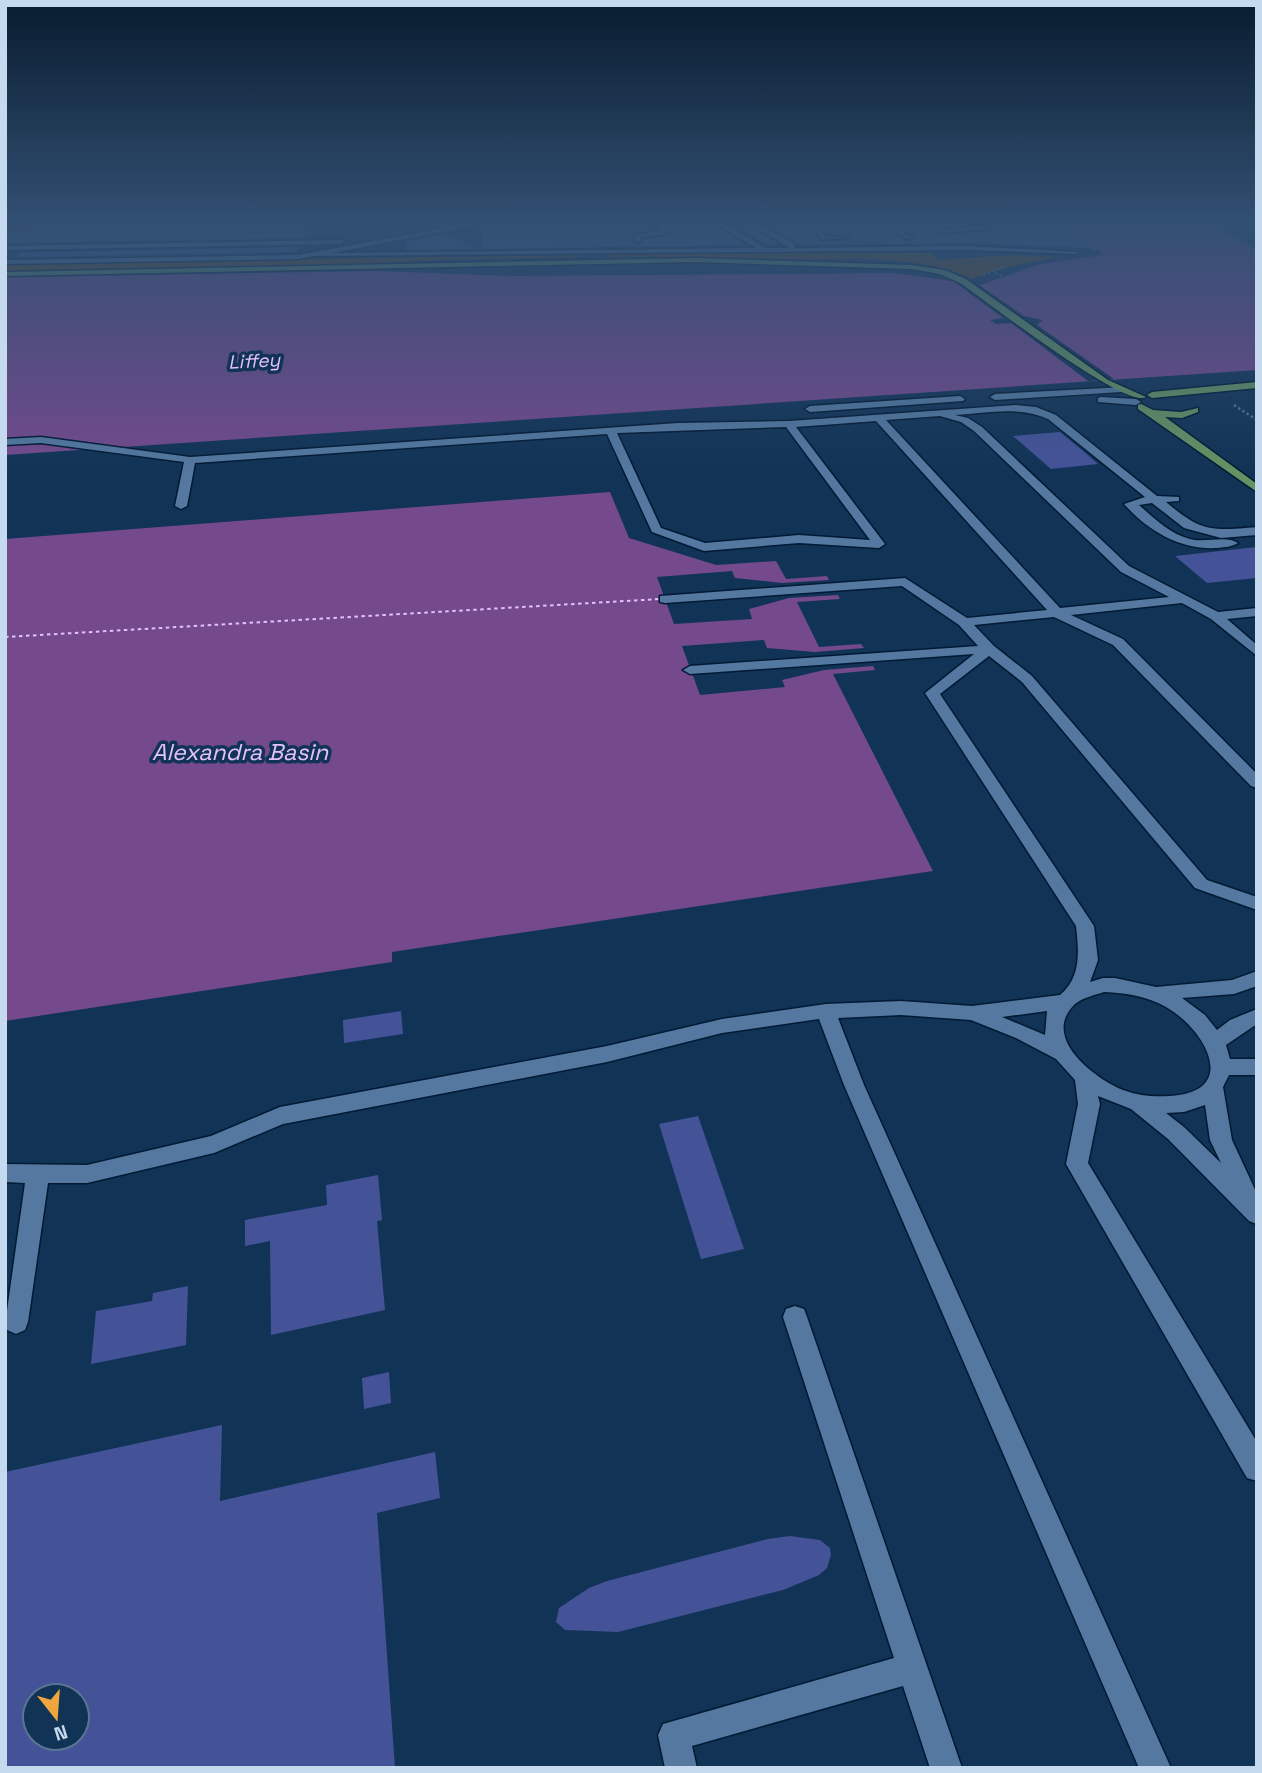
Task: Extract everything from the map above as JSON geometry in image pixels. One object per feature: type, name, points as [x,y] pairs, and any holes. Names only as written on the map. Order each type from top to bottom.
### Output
[{"type":"main road","points":[[998,306],[1105,382],[1167,415],[1182,415],[1204,404],[1257,386]]},
{"type":"main road","points":[[1143,400],[1257,386]]},
{"type":"main road","points":[[1143,400],[1179,398],[1204,404]]},
{"type":"main road","points":[[1143,400],[1163,420],[1257,489]]},
{"type":"main road","points":[[1204,404],[1192,426],[1215,460]]},
{"type":"street","points":[[988,397],[1121,389]]},
{"type":"street","points":[[810,409],[974,398]]},
{"type":"street","points":[[1033,409],[1046,403],[1143,400]]},
{"type":"street","points":[[5,442],[41,440],[190,460],[611,431],[789,424],[995,407],[1033,409],[1052,417],[1188,526],[1221,534],[1257,531]]},
{"type":"street","points":[[935,413],[971,423],[1125,569],[1216,616],[1257,652]]},
{"type":"street","points":[[878,417],[1057,613],[1118,642],[1257,783]]},
{"type":"street","points":[[611,431],[656,530],[704,547],[799,539],[879,544],[789,424]]},
{"type":"street","points":[[181,506],[190,460]]},
{"type":"street","points":[[1175,499],[1153,499],[1130,504],[1171,538],[1205,546],[1257,541]]},
{"type":"street","points":[[665,599],[905,582],[964,622],[989,649],[1027,679],[1201,884],[1257,904]]},
{"type":"street","points":[[964,622],[1187,599]]},
{"type":"street","points":[[1216,616],[1257,612]]},
{"type":"street","points":[[690,670],[989,649]]},
{"type":"street","points":[[989,649],[932,693],[1085,926],[1089,960],[1070,998],[1057,1012],[1054,1025],[1060,1053]]},
{"type":"street","points":[[1154,993],[1234,987],[1257,978]]},
{"type":"street","points":[[5,1173],[87,1174],[214,1144],[280,1116],[607,1054],[722,1026],[827,1011],[901,1008],[972,1013],[1070,998],[1103,985],[1154,993],[1184,1008],[1197,1019],[1215,1042],[1221,1140],[1254,1210]]},
{"type":"street","points":[[827,1011],[853,1086],[1156,1768]]},
{"type":"street","points":[[972,1013],[1023,1033],[1060,1053],[1085,1080],[1111,1095],[1139,1105],[1176,1133],[1254,1210]]},
{"type":"street","points":[[1215,1042],[1237,1025],[1257,1016]]},
{"type":"street","points":[[1139,1105],[1175,1106],[1191,1102],[1204,1096],[1217,1077],[1257,1068]]},
{"type":"street","points":[[1085,1080],[1089,1104],[1077,1164],[1257,1468]]},
{"type":"street","points":[[16,1322],[38,1173]]},
{"type":"street","points":[[795,1317],[946,1768]]},
{"type":"street","points":[[681,1768],[674,1735],[913,1668]]},
{"type":"path","points":[[1204,404],[1257,420]]},
{"type":"water","name":"Liffey","points":[[5,306],[1257,306],[1257,370],[5,455]]},
{"type":"water","name":"Alexandra Basin","points":[[610,492],[629,538],[716,565],[776,561],[786,579],[827,576],[829,580],[782,583],[735,578],[732,571],[657,577],[674,624],[752,619],[749,609],[789,598],[838,595],[840,599],[797,602],[819,647],[861,644],[864,648],[815,652],[767,648],[764,640],[682,646],[700,695],[785,687],[782,680],[824,670],[873,666],[875,670],[833,674],[933,871],[392,952],[392,962],[5,1021],[5,539]]},
{"type":"pier","points":[[987,306],[1009,306],[1024,316],[1043,320],[1037,325],[1114,379],[1088,381],[1011,323],[996,324],[990,320],[1003,318]]},
{"type":"building","points":[[1060,432],[1098,464],[1051,469],[1013,436]]},
{"type":"building","points":[[1257,547],[1257,578],[1207,583],[1175,556]]},
{"type":"building","points":[[401,1011],[403,1034],[344,1043],[343,1020]]},
{"type":"building","points":[[698,1116],[744,1249],[701,1259],[659,1124]]},
{"type":"building","points":[[378,1175],[382,1220],[377,1221],[385,1310],[271,1335],[270,1241],[245,1246],[245,1220],[327,1205],[326,1185]]},
{"type":"building","points":[[188,1286],[186,1345],[91,1364],[96,1311],[152,1301],[153,1293]]},
{"type":"building","points":[[389,1372],[391,1403],[364,1409],[362,1378]]},
{"type":"building","points":[[222,1425],[220,1501],[435,1452],[440,1498],[377,1513],[395,1768],[5,1768],[5,1472]]},
{"type":"building","points":[[790,1536],[820,1540],[830,1548],[827,1568],[819,1575],[783,1590],[618,1632],[565,1630],[556,1622],[559,1608],[589,1588],[607,1581],[768,1539]]},
{"type":"ferry route","points":[[5,637],[660,599]]}]
